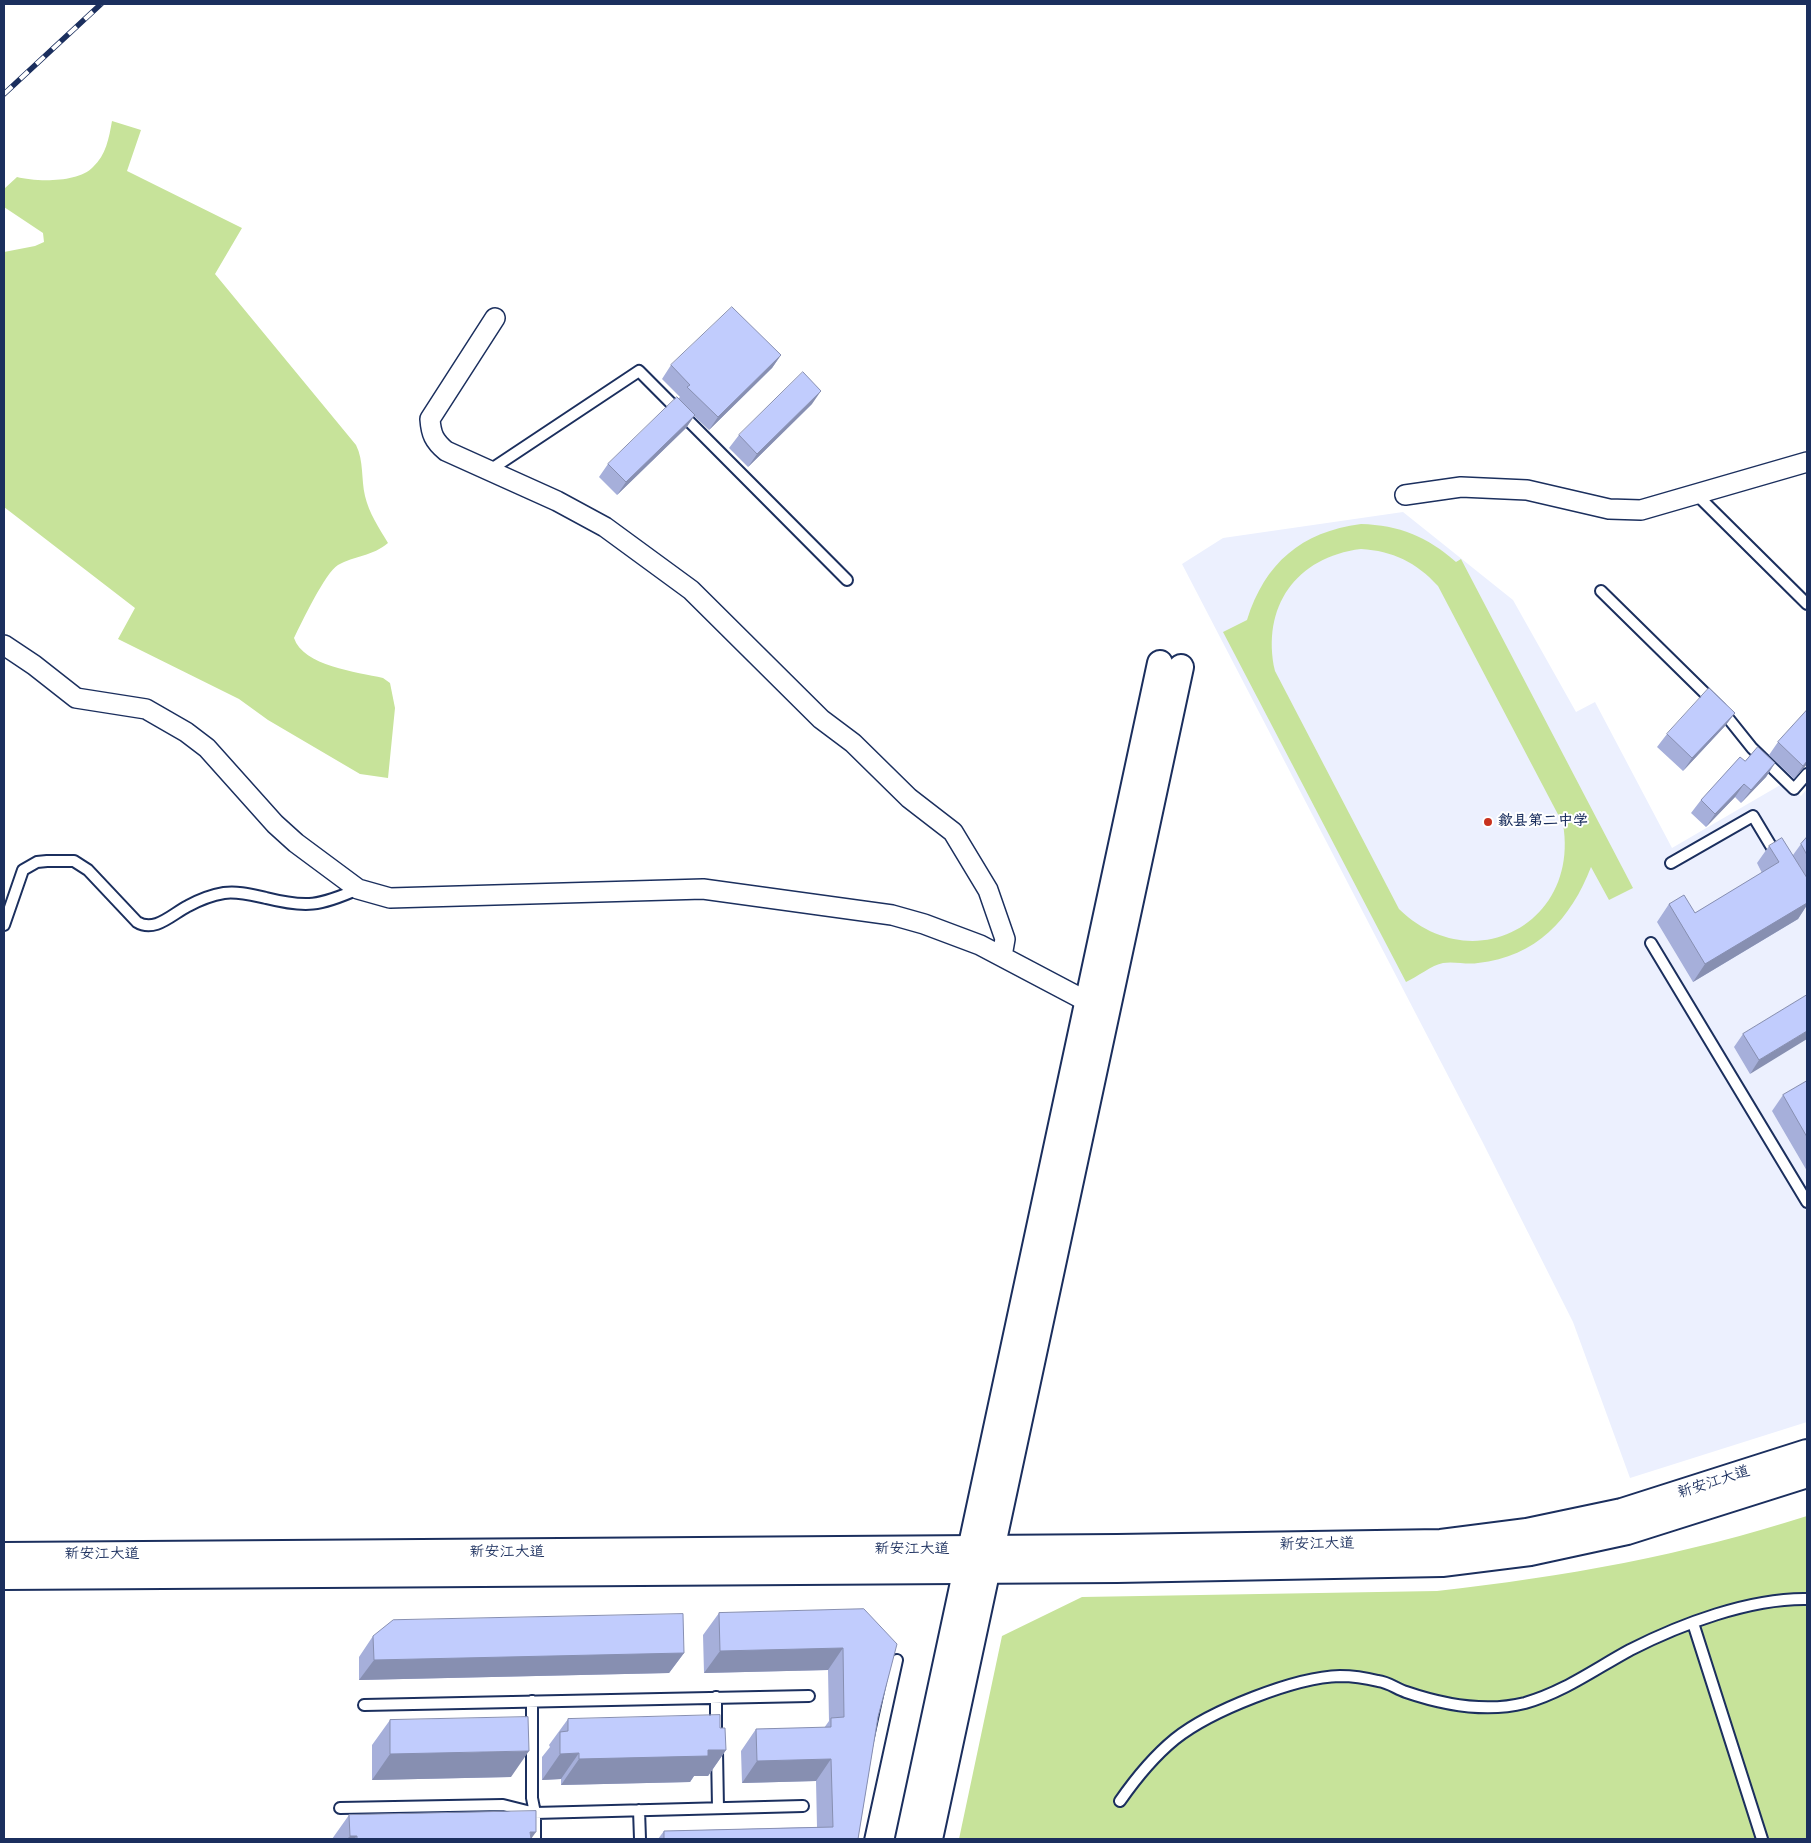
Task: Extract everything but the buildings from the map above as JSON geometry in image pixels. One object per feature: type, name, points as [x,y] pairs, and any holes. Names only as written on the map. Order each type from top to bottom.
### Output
[{"type":"main road","name":"新安江大道","points":[[4,1576],[979,1559],[1431,1543],[1484,1538],[1570,1524],[1622,1512],[1807,1453]]},
{"type":"main road","name":"新安江大道","points":[[4,1556],[979,1559],[1432,1563],[1487,1558],[1574,1543],[1627,1531],[1807,1474]]},
{"type":"street","points":[[495,318],[430,418],[430,430],[438,444],[446,450],[557,501],[605,527],[678,579],[821,719],[854,743],[909,798],[953,832],[988,890],[1005,939],[1002,956]]},
{"type":"street","points":[[1405,495],[1461,487],[1527,490],[1620,510],[1641,510],[1807,462]]},
{"type":"street","points":[[4,645],[34,665],[76,698],[146,709],[186,732],[207,748],[275,824],[296,843],[358,888],[390,898],[702,889],[892,915],[956,935],[1002,956],[1088,1002]]},
{"type":"street","points":[[908,1839],[979,1559],[1171,665],[1088,1002],[979,1559],[930,1839]]},
{"type":"lane","points":[[490,470],[639,372],[847,580]]},
{"type":"lane","points":[[1696,494],[1807,604]]},
{"type":"lane","points":[[1601,591],[1720,708],[1752,748],[1794,789],[1807,774]]},
{"type":"lane","points":[[1670,863],[1753,816],[1784,866]]},
{"type":"lane","points":[[4,925],[20,875],[27,867],[47,860],[69,860],[84,867],[137,922],[146,926],[162,922],[189,905],[220,894],[246,894],[304,905],[330,901],[358,888]]},
{"type":"lane","points":[[1651,943],[1807,1202]]},
{"type":"lane","points":[[1120,1801],[1145,1767],[1176,1738],[1214,1714],[1260,1696],[1312,1681],[1340,1676],[1380,1681],[1404,1691],[1443,1703],[1476,1708],[1510,1706],[1563,1689],[1638,1647],[1693,1623],[1781,1599],[1807,1599]]},
{"type":"lane","points":[[1693,1623],[1762,1839]]},
{"type":"lane","points":[[858,1839],[897,1660]]},
{"type":"lane","points":[[364,1705],[809,1696]]},
{"type":"lane","points":[[716,1697],[718,1808]]},
{"type":"lane","points":[[532,1702],[532,1798],[535,1813],[535,1839]]},
{"type":"lane","points":[[340,1808],[503,1805],[535,1813],[802,1806]]},
{"type":"lane","points":[[639,1810],[640,1839]]},
{"type":"shaded area","points":[[1403,512],[1513,600],[1576,712],[1595,702],[1672,848],[1782,784],[1801,796],[1807,789],[1807,1422],[1630,1478],[1573,1322],[1482,1141],[1182,564],[1223,538]]},
{"type":"green space","points":[[112,121],[141,130],[127,171],[242,228],[215,274],[359,451],[367,502],[388,543],[376,551],[344,562],[333,570],[314,598],[294,638],[299,648],[319,661],[346,670],[383,678],[390,683],[395,708],[388,778],[360,774],[268,720],[239,699],[118,639],[135,608],[4,507],[4,252],[35,246],[44,242],[43,233],[4,207],[4,189],[17,177],[35,180],[56,180],[67,179],[86,172],[93,167],[104,152]]},
{"type":"green space","points":[[1361,524],[1400,530],[1424,539],[1456,562],[1461,559],[1633,888],[1609,900],[1591,867],[1583,886],[1562,919],[1534,944],[1517,953],[1499,959],[1474,963],[1439,964],[1406,982],[1223,632],[1247,620],[1264,582],[1288,554],[1320,534]],"holes":[[[1361,549],[1373,550],[1403,559],[1421,570],[1438,586],[1563,824],[1564,859],[1555,889],[1538,914],[1515,931],[1487,940],[1458,940],[1428,930],[1399,909],[1275,671],[1272,648],[1273,626],[1279,606],[1288,589],[1302,574],[1318,562],[1338,554]]]},
{"type":"green space","points":[[1807,1516],[1807,1839],[959,1839],[1002,1636],[1082,1597],[1437,1591],[1531,1579],[1624,1563],[1716,1542]]},
{"type":"railway","points":[[4,94],[101,4]]},
{"type":"place","name":"歙县第二中学","points":[[1488,822]]}]
